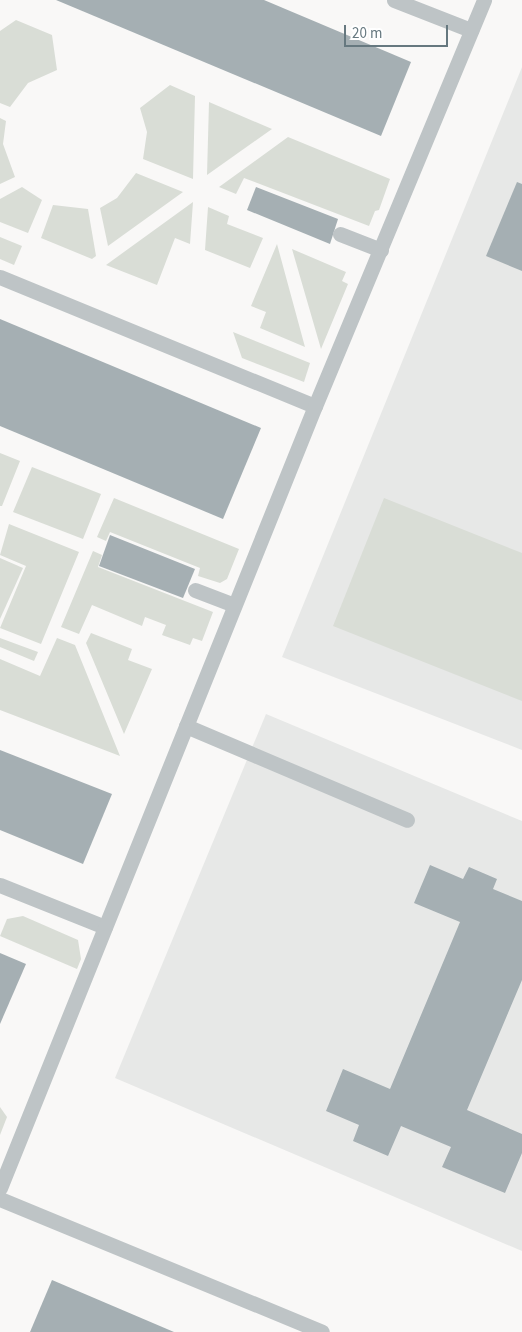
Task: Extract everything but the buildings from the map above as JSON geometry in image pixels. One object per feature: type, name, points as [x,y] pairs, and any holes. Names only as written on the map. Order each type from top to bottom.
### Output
[{"type":"lane","points":[[394,0],[471,30]]},
{"type":"lane","points":[[0,1188],[315,406],[484,0]]},
{"type":"lane","points":[[340,234],[381,250]]},
{"type":"lane","points":[[0,277],[315,406]]},
{"type":"lane","points":[[195,590],[234,605]]},
{"type":"lane","points":[[186,726],[407,820]]},
{"type":"lane","points":[[0,885],[105,927]]},
{"type":"lane","points":[[0,1199],[322,1332]]},
{"type":"shaded area","points":[[16,20],[52,35],[57,70],[28,83],[10,107],[0,103],[0,31]]},
{"type":"shaded area","points":[[522,67],[522,750],[282,657]]},
{"type":"shaded area","points":[[170,85],[195,96],[193,179],[143,159],[147,132],[140,108]]},
{"type":"shaded area","points":[[209,102],[272,129],[207,175]]},
{"type":"shaded area","points":[[0,118],[6,121],[3,144],[15,177],[0,184]]},
{"type":"shaded area","points":[[288,137],[390,179],[379,210],[375,211],[369,226],[244,178],[236,194],[219,187]]},
{"type":"shaded area","points":[[136,173],[183,192],[108,246],[100,208],[117,198]]},
{"type":"shaded area","points":[[22,187],[42,200],[28,233],[0,222],[0,199]]},
{"type":"shaded area","points":[[193,202],[190,244],[175,238],[157,285],[106,265]]},
{"type":"shaded area","points":[[53,205],[88,209],[96,256],[92,259],[41,238]]},
{"type":"shaded area","points":[[208,207],[229,216],[227,224],[263,238],[250,268],[205,250]]},
{"type":"shaded area","points":[[0,237],[22,246],[14,265],[0,259]]},
{"type":"shaded area","points":[[277,244],[305,347],[260,328],[266,312],[251,306]]},
{"type":"shaded area","points":[[292,249],[346,272],[342,281],[348,284],[321,349]]},
{"type":"shaded area","points":[[233,332],[310,363],[304,382],[242,358]]},
{"type":"shaded area","points":[[0,453],[20,461],[2,506],[0,506]]},
{"type":"shaded area","points":[[32,467],[101,494],[83,539],[13,512]]},
{"type":"shaded area","points":[[114,498],[239,549],[227,579],[220,583],[198,576],[200,568],[110,532],[106,541],[97,537]]},
{"type":"shaded area","points":[[384,498],[522,553],[522,701],[333,626]]},
{"type":"shaded area","points":[[9,524],[79,552],[41,644],[0,628],[26,566],[0,555]]},
{"type":"shaded area","points":[[93,551],[102,555],[98,567],[213,612],[202,641],[193,638],[190,645],[162,635],[166,625],[145,617],[142,626],[92,605],[79,634],[61,627]]},
{"type":"shaded area","points":[[0,558],[23,568],[0,619]]},
{"type":"shaded area","points":[[91,633],[132,649],[128,660],[152,669],[124,734],[86,643]]},
{"type":"shaded area","points":[[0,638],[38,652],[34,661],[0,647]]},
{"type":"shaded area","points":[[57,638],[75,645],[120,756],[0,710],[0,659],[40,676]]},
{"type":"shaded area","points":[[266,714],[522,821],[522,1251],[115,1078]]},
{"type":"shaded area","points":[[23,916],[78,940],[81,959],[77,969],[0,936],[7,919]]},
{"type":"shaded area","points":[[0,1107],[7,1117],[0,1135]]}]
